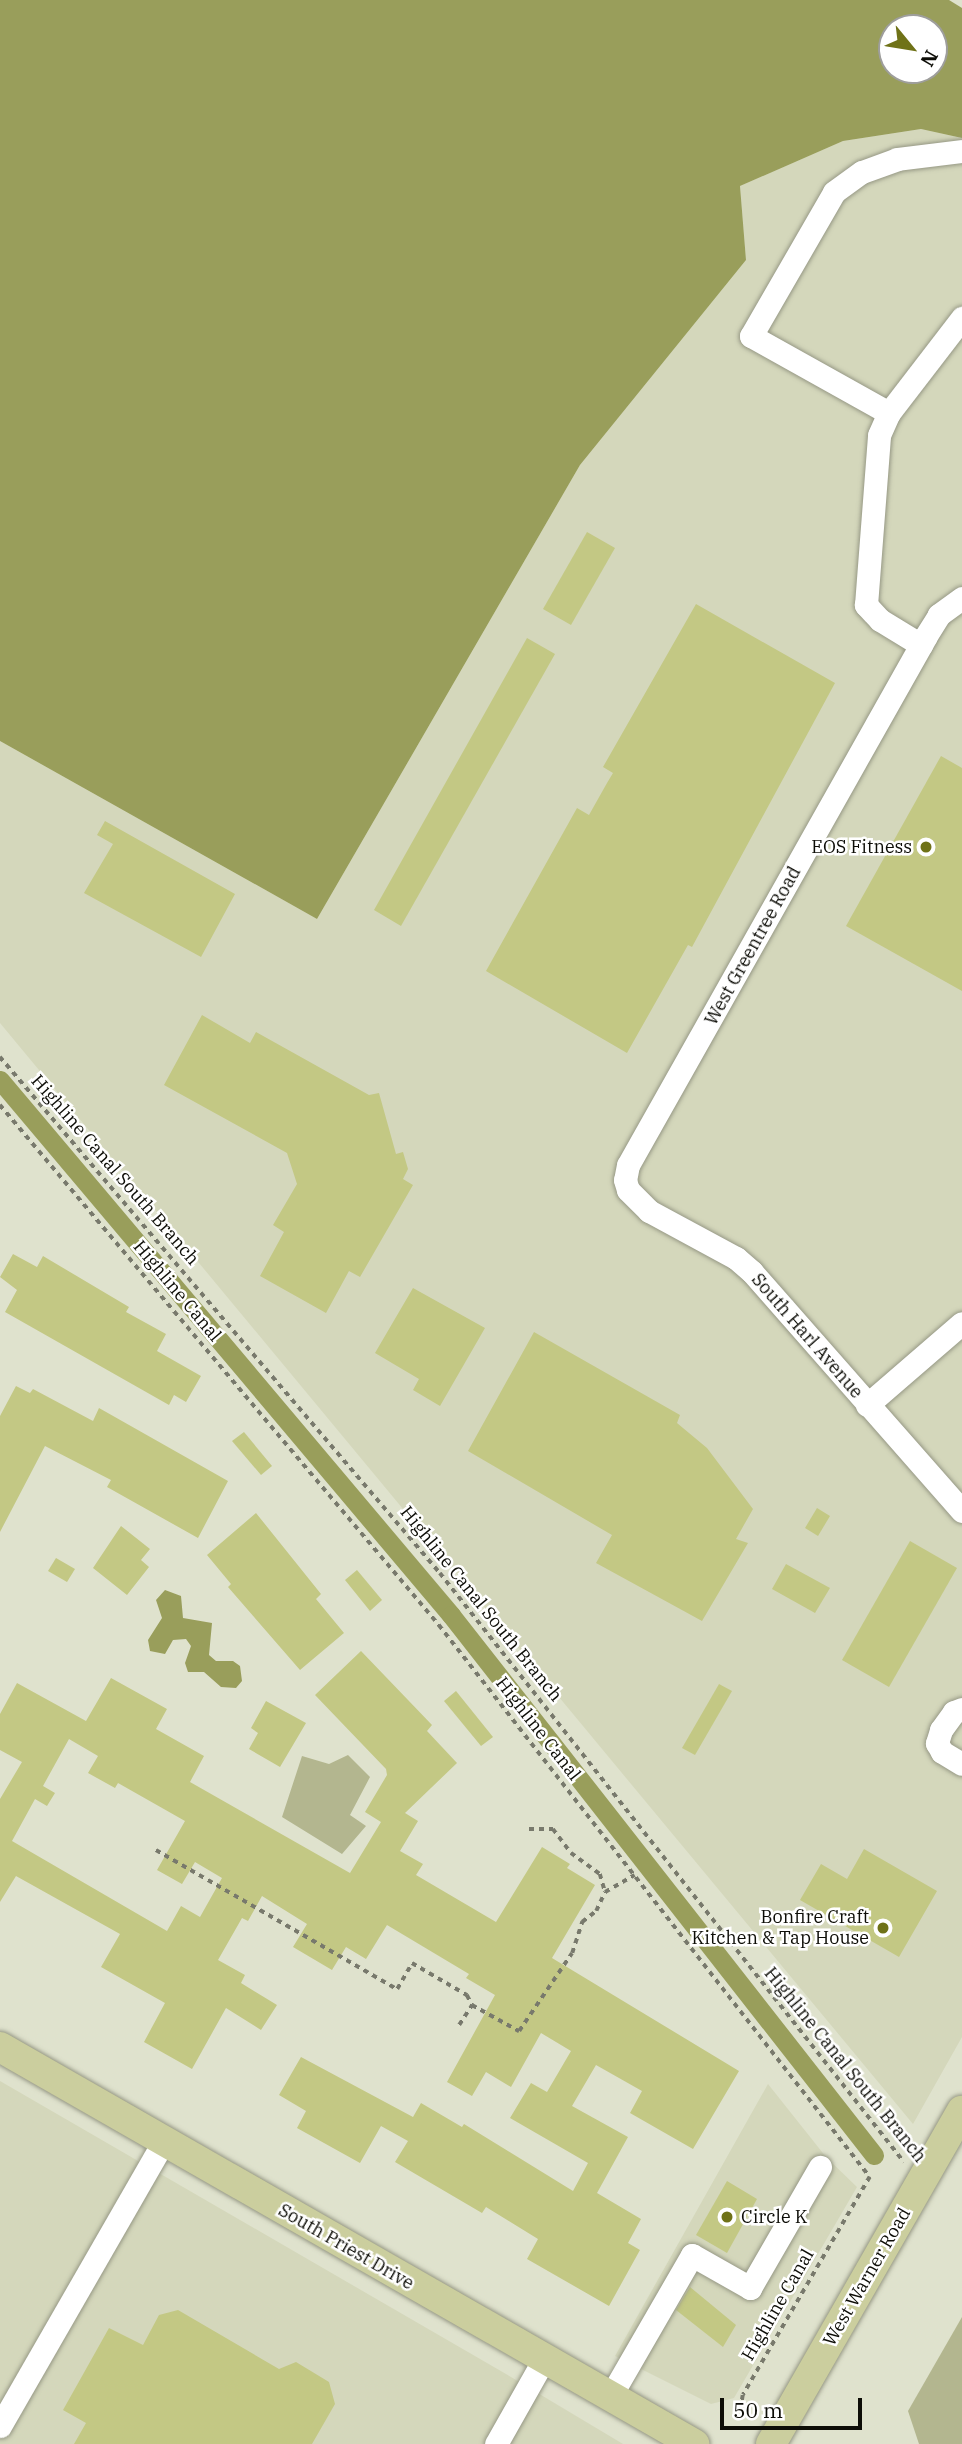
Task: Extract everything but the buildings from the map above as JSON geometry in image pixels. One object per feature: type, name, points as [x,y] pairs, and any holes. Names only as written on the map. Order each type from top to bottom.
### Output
[{"type":"main road","name":"South Priest Drive","points":[[0,2047],[694,2444]]},
{"type":"main road","name":"West Warner Road","points":[[771,2444],[962,2111]]},
{"type":"street","points":[[889,413],[751,336],[834,192],[862,172],[897,159],[962,150]]},
{"type":"street","points":[[921,645],[870,613],[866,605],[872,494],[879,435],[889,413],[962,318]]},
{"type":"street","name":"West Greentree Road","points":[[628,1190],[628,1165],[921,645],[939,615],[960,598]]},
{"type":"street","name":"South Harl Avenue","points":[[628,1190],[649,1211],[736,1258],[752,1272],[962,1511]]},
{"type":"street","points":[[867,1405],[962,1322]]},
{"type":"street","points":[[962,1709],[954,1712],[941,1730],[937,1743],[942,1752],[962,1764]]},
{"type":"street","points":[[2,2419],[163,2142]]},
{"type":"street","points":[[610,2396],[692,2255],[750,2288],[820,2167]]},
{"type":"street","points":[[496,2444],[544,2360]]},
{"type":"path","name":"Highline Canal South Branch","points":[[0,1057],[440,1573],[921,2182]]},
{"type":"path","name":"Highline Canal","points":[[0,1105],[439,1625],[870,2177],[743,2395],[741,2408]]},
{"type":"path","points":[[529,1829],[553,1829],[571,1853],[600,1874],[605,1892]]},
{"type":"path","points":[[156,1850],[397,1989],[412,1963],[467,1995],[472,2005],[519,2031],[572,1952],[582,1922],[596,1911],[605,1892],[634,1875]]},
{"type":"path","points":[[459,2025],[472,2005]]},
{"type":"shaded area","points":[[0,0],[949,0],[962,8],[962,138],[921,129],[843,141],[740,186],[746,260],[580,465],[317,919],[0,741]]},
{"type":"shaded area","points":[[921,129],[962,138],[962,2037],[913,2124],[0,1023],[0,741],[317,919],[580,465],[746,260],[740,186],[843,141]]},
{"type":"shaded area","points":[[165,1590],[181,1596],[183,1618],[212,1623],[209,1655],[216,1661],[233,1661],[240,1666],[242,1681],[236,1688],[221,1687],[204,1672],[188,1672],[185,1663],[191,1646],[186,1639],[173,1640],[165,1654],[150,1651],[148,1640],[162,1618],[156,1600]]},
{"type":"shaded area","points":[[348,1755],[370,1777],[350,1815],[366,1826],[342,1854],[282,1817],[302,1756],[329,1764]]},
{"type":"shaded area","points":[[0,2081],[506,2374],[623,2444],[0,2444]]},
{"type":"shaded area","points":[[768,2084],[826,2157],[857,2187],[734,2398],[711,2404],[615,2356]]},
{"type":"shaded area","points":[[962,2317],[962,2444],[919,2444],[908,2411]]},
{"type":"waterway","points":[[0,1080],[451,1615],[874,2155]]},
{"type":"place","name":"EOS Fitness","points":[[926,847]]},
{"type":"place","name":"Bonfire Craft Kitchen & Tap House","points":[[883,1928]]},
{"type":"place","name":"Circle K","points":[[727,2217]]}]
